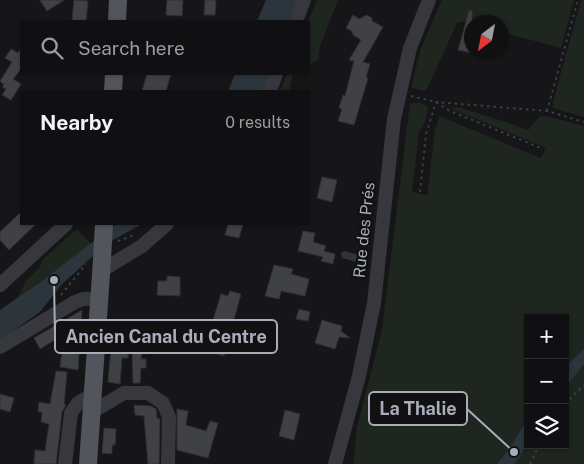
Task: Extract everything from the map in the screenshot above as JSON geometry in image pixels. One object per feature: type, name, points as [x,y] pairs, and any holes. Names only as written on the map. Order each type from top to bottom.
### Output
[{"type":"main road","points":[[117,20],[118,0]]},
{"type":"main road","points":[[112,90],[114,75]]},
{"type":"main road","points":[[88,464],[104,225]]},
{"type":"street","points":[[296,20],[304,0]]},
{"type":"street","name":"Rue des Prés","points":[[335,464],[359,376],[374,303],[394,119],[410,48],[429,0]]},
{"type":"street","points":[[270,90],[276,75]]},
{"type":"street","points":[[0,285],[65,225]]},
{"type":"street","points":[[101,265],[142,246],[166,225]]},
{"type":"street","points":[[0,347],[75,302],[83,299],[99,299]]},
{"type":"street","points":[[92,412],[124,393],[148,393],[163,403],[169,417],[168,464]]},
{"type":"street","points":[[65,464],[72,413],[78,403],[93,394]]},
{"type":"path","points":[[547,111],[578,0]]},
{"type":"path","points":[[400,93],[436,102],[547,111],[584,122]]},
{"type":"path","points":[[436,102],[448,110],[543,149]]},
{"type":"path","points":[[420,192],[426,134],[436,102]]},
{"type":"path","points":[[569,400],[584,385]]},
{"type":"path","points":[[530,464],[538,449]]},
{"type":"shaded area","points":[[266,0],[300,0],[292,20],[257,20]]},
{"type":"shaded area","points":[[317,0],[338,0],[320,46],[318,60],[310,64],[310,20],[308,20]]},
{"type":"shaded area","points":[[442,0],[574,0],[561,48],[509,34],[509,15],[464,15],[464,22],[457,23],[426,91],[411,88],[421,48]]},
{"type":"shaded area","points":[[581,0],[584,0],[584,117],[553,108],[553,102]]},
{"type":"shaded area","points":[[235,75],[272,75],[266,90],[228,90]]},
{"type":"shaded area","points":[[287,75],[293,75],[289,90],[280,90]]},
{"type":"shaded area","points":[[410,103],[421,103],[428,107],[425,122],[419,132],[412,192],[427,195],[435,131],[439,116],[541,158],[546,148],[450,108],[457,107],[528,130],[540,116],[584,126],[584,349],[569,363],[569,314],[524,314],[524,425],[497,464],[353,464],[357,427],[382,329]]},
{"type":"shaded area","points":[[115,225],[140,225],[113,240],[92,257],[62,284],[40,312],[0,340],[0,310],[39,283]]},
{"type":"shaded area","points":[[77,229],[91,244],[17,299],[26,281],[40,267],[42,260]]},
{"type":"shaded area","points":[[344,251],[359,255],[357,262],[342,258],[341,253]]},
{"type":"shaded area","points":[[584,349],[584,364],[569,383],[569,365]]},
{"type":"shaded area","points":[[584,364],[584,464],[514,464],[524,448],[569,449],[569,383]]},
{"type":"shaded area","points":[[524,425],[524,448],[519,458],[514,464],[497,464]]},
{"type":"building","points":[[40,0],[64,0],[47,11]]},
{"type":"building","points":[[74,0],[88,1],[86,20],[72,20]]},
{"type":"building","points":[[167,0],[183,0],[182,16],[166,15]]},
{"type":"building","points":[[205,0],[216,0],[215,15],[204,15]]},
{"type":"building","points":[[353,15],[359,19],[367,15],[372,18],[372,21],[383,27],[363,62],[370,64],[366,77],[368,78],[354,125],[338,121],[342,109],[339,108],[343,95],[345,96],[354,61],[349,60],[361,40],[346,28]]},
{"type":"building","points":[[464,29],[464,51],[458,50]]},
{"type":"building","points":[[11,49],[18,53],[20,50],[20,70],[13,79],[21,84],[11,100],[2,95],[6,89],[2,87],[4,85],[0,81],[12,62],[5,58]]},
{"type":"building","points":[[147,75],[171,75],[166,90],[142,90]]},
{"type":"building","points":[[322,177],[337,180],[332,202],[317,198]]},
{"type":"building","points":[[20,213],[20,225],[35,225],[9,250],[0,240],[0,232]]},
{"type":"building","points":[[228,225],[243,225],[239,238],[225,235]]},
{"type":"building","points":[[303,231],[315,233],[313,242],[326,246],[324,251],[335,254],[333,264],[321,261],[323,257],[298,251]]},
{"type":"building","points":[[274,265],[293,269],[291,274],[309,279],[305,296],[281,291],[279,299],[265,296]]},
{"type":"building","points":[[167,276],[180,277],[180,296],[157,295],[158,281],[167,281]]},
{"type":"building","points":[[230,291],[241,294],[224,356],[210,352],[220,322],[213,320],[221,294],[228,296]]},
{"type":"building","points":[[299,309],[310,312],[308,321],[296,319]]},
{"type":"building","points":[[82,310],[78,370],[60,367],[64,334],[40,349],[34,338]]},
{"type":"building","points":[[322,320],[342,326],[341,331],[350,338],[339,337],[335,349],[315,343]]},
{"type":"building","points":[[112,337],[129,338],[128,358],[122,358],[120,384],[108,382]]},
{"type":"building","points":[[132,352],[142,352],[141,359],[146,359],[146,368],[141,368],[140,383],[133,383]]},
{"type":"building","points":[[56,371],[67,372],[64,404],[66,405],[62,412],[56,464],[34,464],[35,450],[45,451],[49,424],[41,422],[42,412],[38,412],[39,402],[50,404]]},
{"type":"building","points":[[0,394],[14,398],[10,412],[0,409]]},
{"type":"building","points":[[134,405],[151,406],[156,409],[157,418],[160,419],[159,464],[148,464],[144,416],[135,415]]},
{"type":"building","points":[[177,409],[188,411],[186,425],[206,431],[210,421],[218,423],[208,458],[177,450]]},
{"type":"building","points":[[285,410],[300,414],[294,440],[279,436]]},
{"type":"building","points":[[104,428],[116,429],[115,445],[112,445],[112,454],[102,453]]},
{"type":"place","name":"Ancien Canal du Centre","points":[[54,280]]},
{"type":"place","name":"La Thalie","points":[[514,452]]}]
